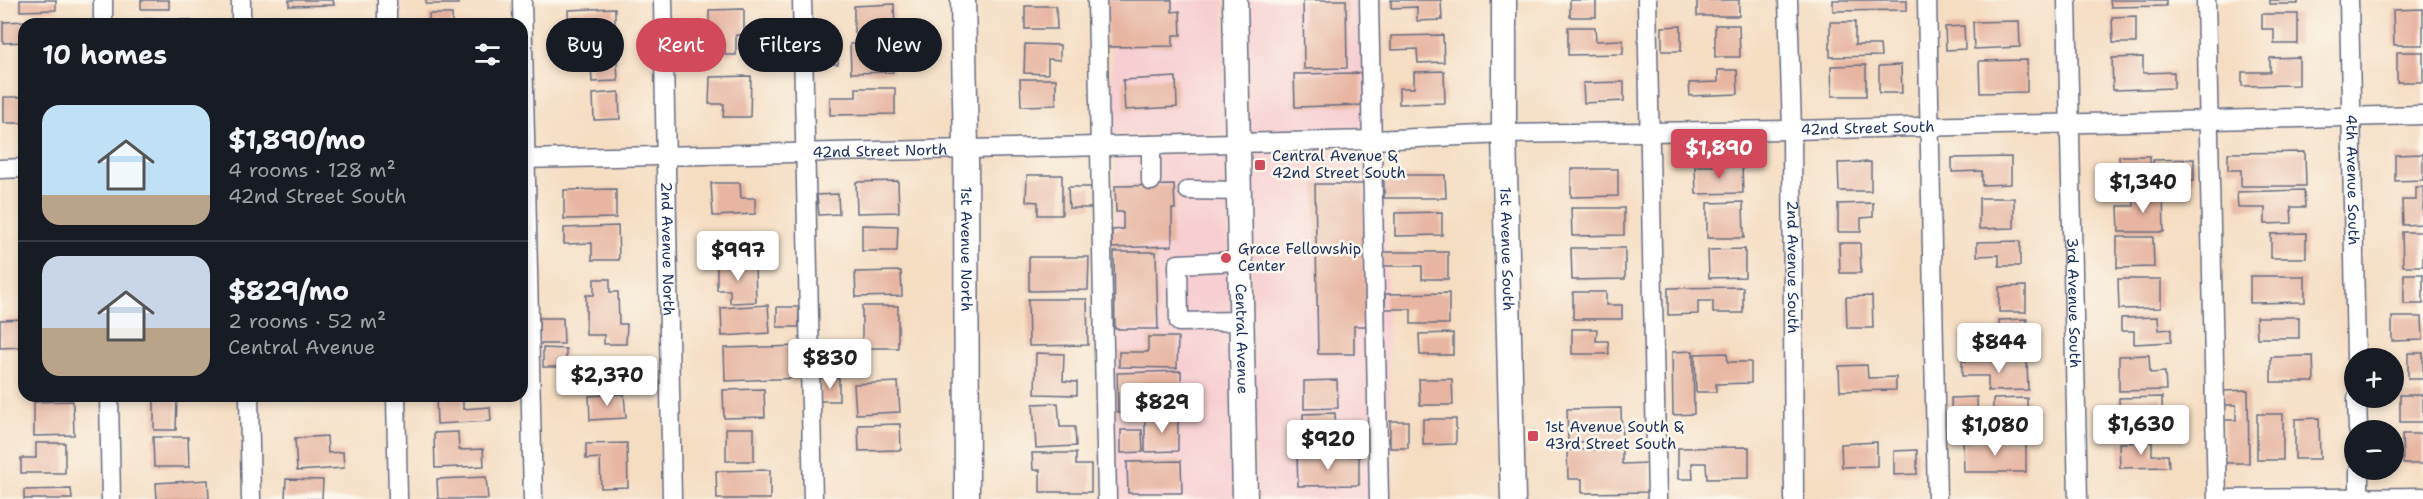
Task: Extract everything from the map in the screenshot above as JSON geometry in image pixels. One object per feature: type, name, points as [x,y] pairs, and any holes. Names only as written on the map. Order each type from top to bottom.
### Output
[{"type":"main road","name":"1st Avenue North","points":[[963,0],[966,148],[967,499]]},
{"type":"main road","name":"Central Avenue","points":[[1235,0],[1245,499]]},
{"type":"main road","name":"1st Avenue South","points":[[1504,0],[1504,134],[1513,499]]},
{"type":"street","points":[[103,0],[103,18]]},
{"type":"street","points":[[241,0],[241,18]]},
{"type":"street","points":[[387,0],[387,18]]},
{"type":"street","points":[[522,0],[522,18]]},
{"type":"street","name":"2nd Avenue North","points":[[663,0],[664,156],[672,499]]},
{"type":"street","points":[[802,0],[813,499]]},
{"type":"street","points":[[1097,0],[1107,499]]},
{"type":"street","points":[[1369,0],[1379,499]]},
{"type":"street","points":[[1647,0],[1657,499]]},
{"type":"street","name":"2nd Avenue South","points":[[1788,0],[1792,130],[1794,499]]},
{"type":"street","points":[[1927,0],[1937,499]]},
{"type":"street","name":"3rd Avenue South","points":[[2067,0],[2078,499]]},
{"type":"street","points":[[2206,0],[2217,499]]},
{"type":"street","name":"4th Avenue South","points":[[2349,0],[2356,348]]},
{"type":"street","name":"42nd Street South","points":[[1239,142],[1373,140],[1504,134],[1792,130],[2423,115]]},
{"type":"street","name":"42nd Street North","points":[[528,159],[1239,142]]},
{"type":"street","points":[[1151,145],[1151,181]]},
{"type":"street","points":[[0,169],[18,168]]},
{"type":"street","points":[[1188,190],[1239,191]]},
{"type":"street","points":[[1239,261],[1178,264],[1179,322],[1241,321]]},
{"type":"street","points":[[528,310],[533,499]]},
{"type":"street","points":[[109,402],[111,499]]},
{"type":"street","points":[[249,402],[251,499]]},
{"type":"street","points":[[396,402],[398,499]]},
{"type":"street","points":[[2358,480],[2359,498]]},
{"type":"street","points":[[2229,499],[2423,497]]},
{"type":"shaded area","points":[[1111,0],[1224,0],[1227,134],[1113,136]]},
{"type":"shaded area","points":[[1246,0],[1381,0],[1383,130],[1248,134]]},
{"type":"shaded area","points":[[1384,150],[1392,499],[1256,499],[1249,153]]},
{"type":"shaded area","points":[[1227,153],[1234,499],[1111,499],[1116,254],[1114,155]]},
{"type":"building","points":[[20,0],[56,0],[56,10],[20,11]]},
{"type":"building","points":[[141,0],[169,0],[169,9],[141,9]]},
{"type":"building","points":[[289,0],[333,0],[334,5],[289,6]]},
{"type":"building","points":[[426,0],[458,0],[458,4],[426,4]]},
{"type":"building","points":[[1106,0],[1172,0],[1172,12],[1180,11],[1181,35],[1173,35],[1173,46],[1107,47]]},
{"type":"building","points":[[1303,0],[1346,0],[1347,68],[1304,69]]},
{"type":"building","points":[[1391,0],[1441,0],[1442,20],[1417,21],[1417,7],[1391,8]]},
{"type":"building","points":[[1570,0],[1596,0],[1596,17],[1570,17]]},
{"type":"building","points":[[1697,0],[1739,0],[1739,16],[1697,16]]},
{"type":"building","points":[[1833,0],[1907,0],[1907,10],[1833,11]]},
{"type":"building","points":[[2110,0],[2166,0],[2166,6],[2111,7]]},
{"type":"building","points":[[2270,0],[2298,0],[2298,4],[2270,4]]},
{"type":"building","points":[[894,4],[894,18],[855,18],[854,33],[854,6]]},
{"type":"building","points":[[1025,6],[1056,6],[1057,29],[1025,29]]},
{"type":"building","points":[[615,8],[615,18],[568,18],[568,10]]},
{"type":"building","points":[[744,9],[744,18],[738,18],[736,55],[726,55],[726,18],[709,18],[709,10]]},
{"type":"building","points":[[2423,9],[2423,45],[2394,45],[2393,10]]},
{"type":"building","points":[[429,14],[452,14],[452,18],[429,18]]},
{"type":"building","points":[[2262,14],[2298,14],[2298,44],[2274,44],[2274,29],[2262,29]]},
{"type":"building","points":[[2136,16],[2136,43],[2113,43],[2112,17]]},
{"type":"building","points":[[18,21],[18,42],[3,43],[3,22]]},
{"type":"building","points":[[2019,21],[2020,47],[1974,49],[1973,22]]},
{"type":"building","points":[[1830,22],[1855,22],[1855,45],[1880,45],[1881,56],[1830,57]]},
{"type":"building","points":[[1715,25],[1739,25],[1740,57],[1715,57]]},
{"type":"building","points":[[1681,26],[1681,51],[1662,51],[1662,27]]},
{"type":"building","points":[[1964,26],[1965,49],[1946,50],[1945,27]]},
{"type":"building","points":[[1568,27],[1595,27],[1596,41],[1623,40],[1623,54],[1568,55]]},
{"type":"building","points":[[1443,35],[1444,62],[1418,63],[1417,49],[1391,50],[1391,36]]},
{"type":"building","points":[[850,44],[855,44],[855,72],[893,72],[851,73]]},
{"type":"building","points":[[1025,44],[1060,45],[1060,60],[1048,59],[1048,74],[1024,73]]},
{"type":"building","points":[[2397,52],[2423,52],[2423,82],[2397,82]]},
{"type":"building","points":[[2143,57],[2143,73],[2174,72],[2174,88],[2113,90],[2112,58]]},
{"type":"building","points":[[2299,57],[2299,85],[2242,86],[2242,72],[2270,72],[2270,58]]},
{"type":"building","points":[[2027,60],[2027,92],[1980,93],[1979,61]]},
{"type":"building","points":[[1866,65],[1866,96],[1832,96],[1831,66]]},
{"type":"building","points":[[1901,65],[1902,93],[1879,93],[1879,66]]},
{"type":"building","points":[[1718,70],[1737,70],[1738,94],[1690,96],[1689,83],[1718,82]]},
{"type":"building","points":[[1444,71],[1445,103],[1399,104],[1399,88],[1414,88],[1414,72]]},
{"type":"building","points":[[591,72],[617,72],[618,81],[592,82]]},
{"type":"building","points":[[1361,73],[1362,105],[1295,107],[1294,74]]},
{"type":"building","points":[[751,76],[750,117],[723,117],[724,104],[709,104],[710,77]]},
{"type":"building","points":[[1176,77],[1177,107],[1125,110],[1123,80]]},
{"type":"building","points":[[1020,79],[1056,79],[1056,105],[1021,106]]},
{"type":"building","points":[[1624,82],[1624,101],[1584,103],[1583,83]]},
{"type":"building","points":[[856,88],[895,88],[895,114],[830,115],[830,97],[856,97]]},
{"type":"building","points":[[619,92],[620,119],[594,120],[593,94]]},
{"type":"building","points":[[4,97],[18,97],[18,123],[4,123]]},
{"type":"building","points":[[2305,152],[2306,186],[2241,186],[2241,170],[2228,170],[2228,153]]},
{"type":"building","points":[[2423,154],[2423,180],[2395,181],[2395,155]]},
{"type":"building","points":[[2119,156],[2150,156],[2150,183],[2120,184]]},
{"type":"building","points":[[2011,157],[2011,184],[1982,185],[1982,171],[1952,172],[1952,158]]},
{"type":"building","points":[[2194,159],[2194,181],[2153,181],[2153,160]]},
{"type":"building","points":[[1871,162],[1871,191],[1839,191],[1838,163]]},
{"type":"building","points":[[1695,166],[1742,166],[1743,193],[1696,194]]},
{"type":"building","points":[[1571,169],[1618,169],[1618,196],[1571,197]]},
{"type":"building","points":[[1027,175],[1062,175],[1062,215],[1038,215],[1038,202],[1026,201]]},
{"type":"building","points":[[1384,175],[1445,175],[1446,198],[1384,198]]},
{"type":"building","points":[[898,181],[899,212],[857,213],[856,182]]},
{"type":"building","points":[[711,183],[740,183],[741,198],[755,198],[755,214],[713,216]]},
{"type":"building","points":[[1315,184],[1364,184],[1366,326],[1354,326],[1354,354],[1318,354]]},
{"type":"building","points":[[1174,185],[1172,246],[1112,248],[1112,230],[1123,229],[1123,212],[1116,212],[1115,186]]},
{"type":"building","points":[[1068,187],[1092,187],[1092,208],[1069,208]]},
{"type":"building","points":[[2416,187],[2423,187],[2423,224],[2403,225],[2402,200],[2416,200]]},
{"type":"building","points":[[616,189],[616,218],[564,219],[564,190]]},
{"type":"building","points":[[2304,190],[2305,207],[2291,207],[2292,223],[2265,224],[2265,208],[2238,208],[2237,192]]},
{"type":"building","points":[[2133,193],[2163,193],[2164,232],[2119,232],[2118,206],[2134,206]]},
{"type":"building","points":[[838,194],[839,214],[819,215],[817,195]]},
{"type":"building","points":[[1979,198],[2014,198],[2014,228],[1979,229]]},
{"type":"building","points":[[1743,202],[1744,238],[1707,238],[1707,203]]},
{"type":"building","points":[[1873,203],[1873,217],[1861,218],[1861,232],[1838,232],[1838,204]]},
{"type":"building","points":[[1571,208],[1624,208],[1624,235],[1572,236]]},
{"type":"building","points":[[1442,212],[1442,235],[1395,236],[1395,213]]},
{"type":"building","points":[[862,225],[898,226],[897,251],[862,251]]},
{"type":"building","points":[[618,226],[619,260],[592,260],[592,243],[564,244],[564,228]]},
{"type":"building","points":[[2402,232],[2423,232],[2423,266],[2403,266]]},
{"type":"building","points":[[2306,233],[2306,258],[2271,258],[2271,234]]},
{"type":"building","points":[[2117,237],[2153,237],[2154,267],[2117,268]]},
{"type":"building","points":[[2020,241],[2020,266],[1999,266],[1999,255],[1977,256],[1977,242]]},
{"type":"building","points":[[1839,243],[1860,243],[1861,273],[1840,273]]},
{"type":"building","points":[[1571,248],[1625,248],[1625,279],[1572,280]]},
{"type":"building","points":[[1745,249],[1745,277],[1709,278],[1708,250]]},
{"type":"building","points":[[1114,252],[1156,252],[1158,329],[1115,329]]},
{"type":"building","points":[[1382,252],[1448,252],[1448,279],[1422,279],[1422,266],[1382,266]]},
{"type":"building","points":[[1029,257],[1089,257],[1088,290],[1029,291]]},
{"type":"building","points":[[755,264],[756,302],[730,303],[730,290],[717,290],[717,265]]},
{"type":"building","points":[[901,271],[902,296],[856,297],[855,272]]},
{"type":"building","points":[[2404,274],[2423,274],[2423,304],[2404,304]]},
{"type":"building","points":[[2250,276],[2305,276],[2305,302],[2250,303]]},
{"type":"building","points":[[594,279],[610,279],[610,292],[618,292],[619,324],[627,324],[626,344],[604,344],[604,335],[586,335],[586,295],[594,295]]},
{"type":"building","points":[[2118,279],[2161,279],[2161,308],[2119,309]]},
{"type":"building","points":[[2026,286],[2026,312],[1999,312],[1999,287]]},
{"type":"building","points":[[1743,287],[1743,313],[1713,313],[1713,301],[1698,301],[1698,314],[1668,315],[1668,288]]},
{"type":"building","points":[[1573,292],[1606,292],[1606,305],[1622,305],[1622,319],[1573,319]]},
{"type":"building","points":[[1449,293],[1449,324],[1411,324],[1411,309],[1385,309],[1385,294]]},
{"type":"building","points":[[1872,296],[1873,328],[1847,328],[1846,297]]},
{"type":"building","points":[[1028,299],[1087,299],[1088,345],[1029,346]]},
{"type":"building","points":[[768,305],[770,333],[722,336],[721,308]]},
{"type":"building","points":[[862,306],[898,306],[898,348],[862,348]]},
{"type":"building","points":[[777,307],[799,307],[799,327],[777,327]]},
{"type":"building","points":[[2158,317],[2159,330],[2171,329],[2171,342],[2134,344],[2134,331],[2121,331],[2121,318]]},
{"type":"building","points":[[2256,317],[2299,317],[2299,338],[2257,338]]},
{"type":"building","points":[[2392,317],[2422,317],[2423,340],[2392,341]]},
{"type":"building","points":[[539,318],[563,318],[564,344],[539,344]]},
{"type":"building","points":[[18,319],[18,347],[0,348],[0,320]]},
{"type":"building","points":[[2027,319],[2027,350],[1999,350],[1999,320]]},
{"type":"building","points":[[1572,329],[1597,329],[1596,341],[1608,341],[1609,354],[1572,354]]},
{"type":"building","points":[[1453,333],[1453,355],[1420,355],[1419,334]]},
{"type":"building","points":[[1148,337],[1178,337],[1177,368],[1119,367],[1119,352],[1148,352]]},
{"type":"building","points":[[801,346],[802,378],[725,381],[724,348]]},
{"type":"building","points":[[543,348],[566,349],[566,367],[543,367]]},
{"type":"building","points":[[1693,351],[1694,414],[1673,415],[1672,352]]},
{"type":"building","points":[[1036,353],[1064,354],[1063,381],[1077,382],[1077,395],[1035,394]]},
{"type":"building","points":[[1727,353],[1728,362],[1751,362],[1751,383],[1716,384],[1716,392],[1696,392],[1695,354]]},
{"type":"building","points":[[2408,353],[2423,353],[2423,379],[2408,379]]},
{"type":"building","points":[[2149,355],[2150,373],[2165,372],[2166,390],[2119,391],[2119,356]]},
{"type":"building","points":[[2313,356],[2314,382],[2271,382],[2271,357]]},
{"type":"building","points":[[1962,361],[2027,361],[2028,390],[1988,391],[1988,376],[1962,376]]},
{"type":"building","points":[[1867,365],[1868,378],[1896,377],[1896,390],[1840,391],[1839,366]]},
{"type":"building","points":[[1181,371],[1182,411],[1118,413],[1117,373]]},
{"type":"building","points":[[820,378],[839,378],[839,401],[820,401]]},
{"type":"building","points":[[1419,379],[1452,379],[1453,405],[1420,405]]},
{"type":"building","points":[[1337,380],[1338,408],[1304,409],[1304,381]]},
{"type":"building","points":[[898,382],[900,412],[856,414],[854,384]]},
{"type":"building","points":[[764,389],[765,417],[724,418],[723,390]]},
{"type":"building","points":[[2248,390],[2249,463],[2225,463],[2224,420],[2236,420],[2236,405],[2224,405],[2224,391]]},
{"type":"building","points":[[624,394],[626,418],[590,420],[589,396]]},
{"type":"building","points":[[2404,395],[2423,395],[2423,422],[2400,420],[2400,408],[2404,408]]},
{"type":"building","points":[[1977,397],[1978,432],[1952,432],[1951,398]]},
{"type":"building","points":[[2162,397],[2163,431],[2120,432],[2119,398]]},
{"type":"building","points":[[2027,398],[2028,435],[1993,436],[1993,399]]},
{"type":"building","points":[[34,402],[73,402],[74,435],[34,436]]},
{"type":"building","points":[[154,402],[177,402],[176,430],[154,430]]},
{"type":"building","points":[[436,402],[463,402],[463,409],[490,407],[491,421],[437,424]]},
{"type":"building","points":[[1058,403],[1060,427],[1075,427],[1076,446],[1036,448],[1033,404]]},
{"type":"building","points":[[1621,408],[1622,441],[1568,442],[1567,409]]},
{"type":"building","points":[[1335,413],[1336,450],[1304,451],[1303,414]]},
{"type":"building","points":[[2257,414],[2283,414],[2283,460],[2257,460]]},
{"type":"building","points":[[1178,417],[1178,451],[1145,452],[1145,418]]},
{"type":"building","points":[[2319,418],[2320,459],[2295,459],[2295,419]]},
{"type":"building","points":[[1423,419],[1456,419],[1456,444],[1423,445]]},
{"type":"building","points":[[1390,421],[1408,421],[1408,448],[1390,448]]},
{"type":"building","points":[[900,424],[901,450],[859,451],[858,425]]},
{"type":"building","points":[[726,428],[754,428],[754,461],[726,461]]},
{"type":"building","points":[[1121,430],[1142,430],[1143,452],[1121,453]]},
{"type":"building","points":[[458,432],[459,450],[483,449],[484,466],[435,468],[434,433]]},
{"type":"building","points":[[2404,434],[2423,434],[2423,464],[2404,464]]},
{"type":"building","points":[[327,436],[328,453],[343,452],[344,468],[297,471],[295,438]]},
{"type":"building","points":[[153,437],[188,437],[189,467],[154,467]]},
{"type":"building","points":[[1877,442],[1877,466],[1842,467],[1841,444]]},
{"type":"building","points":[[1963,442],[2026,442],[2026,472],[1964,472]]},
{"type":"building","points":[[2152,442],[2152,455],[2168,455],[2169,467],[2120,468],[2119,443]]},
{"type":"building","points":[[36,443],[65,443],[65,473],[21,473],[21,458],[36,458]]},
{"type":"building","points":[[627,443],[628,487],[601,488],[600,458],[586,459],[586,444]]},
{"type":"building","points":[[1749,447],[1749,478],[1707,479],[1706,463],[1692,463],[1693,479],[1678,479],[1678,448]]},
{"type":"building","points":[[1622,449],[1622,464],[1649,463],[1649,492],[1582,493],[1582,479],[1568,479],[1567,450]]},
{"type":"building","points":[[1917,450],[1917,474],[1894,475],[1894,451]]},
{"type":"building","points":[[1032,453],[1076,453],[1076,465],[1091,465],[1091,492],[1040,492],[1040,470],[1033,470]]},
{"type":"building","points":[[1359,456],[1359,485],[1298,486],[1297,457]]},
{"type":"building","points":[[1181,461],[1182,493],[1128,493],[1127,462]]},
{"type":"building","points":[[770,470],[770,499],[717,499],[716,471]]},
{"type":"building","points":[[486,477],[488,499],[438,499],[437,479]]},
{"type":"building","points":[[286,479],[323,480],[322,499],[285,499]]},
{"type":"building","points":[[208,480],[209,499],[157,499],[156,483]]},
{"type":"building","points":[[71,489],[72,499],[24,499],[24,490]]},
{"type":"place","name":"Central Avenue & 42nd Street South","points":[[1260,165]]},
{"type":"place","name":"Grace Fellowship Center","points":[[1226,258]]},
{"type":"place","name":"1st Avenue South & 43rd Street South","points":[[1533,436]]}]
